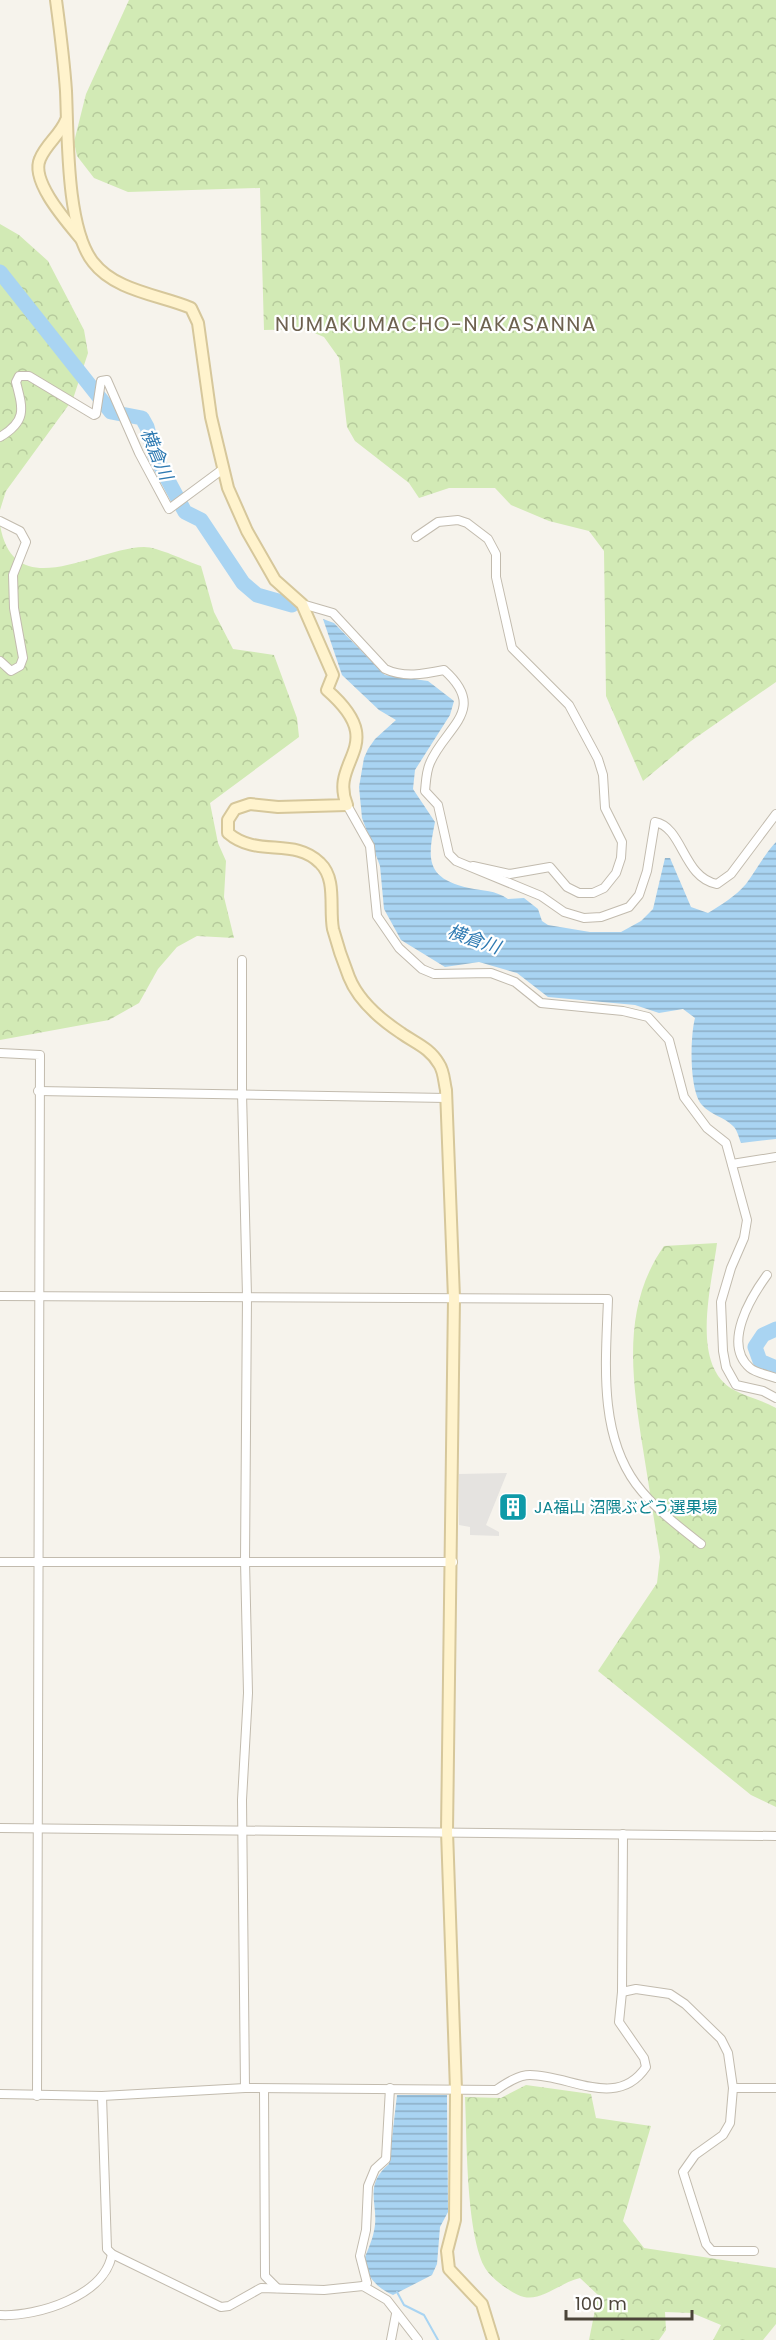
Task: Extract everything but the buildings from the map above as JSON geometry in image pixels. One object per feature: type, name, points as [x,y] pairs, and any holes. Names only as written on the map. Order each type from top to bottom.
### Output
[{"type":"street","points":[[56,0],[67,158],[84,244]]},
{"type":"street","points":[[66,119],[62,129],[39,161],[39,177],[43,188],[84,244],[93,262],[124,284],[191,308],[198,323],[211,417],[223,469],[247,531],[275,580],[302,604],[333,675],[327,690],[354,719],[357,733],[342,792],[370,846],[377,916],[399,948],[422,969],[434,974],[491,973],[515,982],[541,1003],[623,1011],[648,1017],[669,1040],[684,1097],[701,1121],[726,1143],[747,1220],[744,1238],[731,1268],[721,1302],[723,1352],[726,1367],[736,1385],[763,1391],[776,1398]]},
{"type":"street","points":[[0,437],[12,429],[22,416],[21,395],[16,382],[19,376],[29,376],[94,415],[96,414],[98,388],[101,381],[106,381],[169,509],[223,469]]},
{"type":"street","points":[[417,537],[438,522],[458,520],[467,523],[494,548],[496,577],[512,648],[569,705],[598,759],[603,775],[605,808],[622,842],[621,858],[616,873],[604,888],[593,893],[579,893],[567,887],[550,867],[510,874],[462,865]]},
{"type":"street","points":[[0,521],[20,531],[26,542],[13,575],[14,608],[23,658],[20,666],[11,671],[0,662]]},
{"type":"street","points":[[302,604],[333,613],[385,669],[395,674],[419,675],[444,670],[459,684],[464,704],[457,725],[430,762],[426,791],[438,805],[449,854],[462,865],[541,896],[564,912],[584,918],[601,917],[629,907],[639,895],[647,871],[656,822],[664,826],[673,837],[697,874],[706,882],[717,884],[731,874],[776,814]]},
{"type":"street","points":[[347,805],[278,807],[250,804],[235,809],[228,820],[228,833],[253,848],[282,847],[301,852],[320,862],[329,875],[333,928],[350,979],[375,1014],[429,1050],[441,1066],[447,1098],[454,1298],[453,1562],[447,1832],[456,2090],[455,2220],[447,2251],[449,2269],[482,2304],[493,2340]]},
{"type":"street","points":[[242,960],[242,1093],[247,1296],[245,1562],[248,1693],[242,1829],[245,2088]]},
{"type":"street","points":[[0,1053],[40,1055],[38,1091],[37,2096]]},
{"type":"street","points":[[38,1091],[447,1098]]},
{"type":"street","points":[[732,1164],[776,1157]]},
{"type":"street","points":[[767,1275],[741,1322],[738,1347],[750,1368],[776,1378]]},
{"type":"street","points":[[0,1296],[608,1299],[606,1362],[609,1413],[615,1441],[636,1483],[652,1503],[700,1544]]},
{"type":"street","points":[[0,1562],[453,1562]]},
{"type":"street","points":[[0,1828],[776,1836]]},
{"type":"street","points":[[0,2094],[102,2096],[245,2088],[496,2090],[528,2074],[611,2090],[627,2086],[646,2067],[644,2058],[619,2022],[622,1992],[623,1834]]},
{"type":"street","points":[[622,1992],[636,1989],[670,1994],[685,2004],[721,2039],[732,2068],[730,2123],[723,2134],[695,2155],[683,2172],[706,2244],[712,2251],[754,2251]]},
{"type":"street","points":[[363,2286],[367,2283],[360,2256],[366,2230],[368,2186],[375,2169],[386,2159],[390,2088]]},
{"type":"street","points":[[733,2088],[776,2088]]},
{"type":"street","points":[[264,2089],[265,2276],[278,2289]]},
{"type":"street","points":[[102,2096],[107,2249],[112,2254],[221,2307],[229,2306],[261,2288],[324,2290],[363,2286],[381,2295],[392,2304],[396,2314],[418,2340]]},
{"type":"street","points":[[0,2315],[21,2314],[71,2300],[102,2278],[112,2254]]},
{"type":"street","points":[[391,2340],[396,2314]]},
{"type":"green space","points":[[129,0],[776,0],[776,682],[691,741],[643,781],[606,696],[604,551],[589,531],[549,521],[511,505],[495,488],[449,488],[419,498],[409,483],[355,441],[347,427],[339,358],[324,337],[305,329],[264,330],[260,188],[128,192],[94,178],[77,156],[74,142],[86,94]]},
{"type":"green space","points":[[0,224],[19,235],[48,261],[84,330],[88,353],[73,399],[6,491],[0,510]]},
{"type":"green space","points":[[0,525],[8,549],[21,563],[39,568],[58,567],[144,547],[201,566],[214,612],[233,649],[274,655],[297,718],[299,737],[210,803],[218,843],[226,861],[224,897],[234,938],[197,936],[177,947],[158,969],[139,1003],[109,1020],[0,1040]]},
{"type":"green space","points":[[717,1243],[707,1323],[712,1363],[720,1378],[734,1390],[776,1408],[776,1807],[751,1795],[598,1671],[657,1583],[660,1557],[633,1370],[633,1344],[641,1294],[650,1269],[664,1246]]},
{"type":"green space","points":[[526,2085],[591,2094],[596,2118],[651,2126],[623,2221],[644,2248],[776,2268],[776,2324],[763,2340],[713,2340],[721,2325],[692,2313],[665,2312],[666,2330],[659,2340],[589,2340],[598,2295],[580,2278],[545,2294],[524,2297],[501,2284],[491,2275],[484,2266],[474,2230],[469,2184],[465,2097],[501,2098]]},
{"type":"shaded area","points":[[507,1473],[486,1525],[499,1532],[499,1536],[470,1535],[470,1527],[459,1525],[459,1474]]},
{"type":"water","points":[[323,619],[334,623],[385,675],[428,681],[454,701],[450,715],[415,770],[413,789],[435,822],[431,846],[432,864],[437,872],[454,884],[494,892],[508,899],[524,898],[538,909],[542,921],[548,925],[590,932],[621,932],[641,921],[653,909],[665,858],[670,858],[691,907],[708,913],[746,884],[776,842],[776,1139],[741,1143],[733,1126],[702,1105],[693,1076],[692,1038],[695,1018],[683,1009],[659,1013],[635,1005],[548,997],[517,973],[479,962],[445,967],[401,940],[384,909],[380,866],[362,818],[359,787],[364,758],[368,749],[375,739],[396,720],[379,710],[342,675]]},
{"type":"water","points":[[397,2095],[447,2095],[448,2212],[440,2227],[437,2264],[432,2275],[393,2295],[375,2282],[363,2263],[374,2231],[376,2180],[389,2164]]},
{"type":"waterway","name":"横倉川","points":[[0,272],[111,412],[142,418],[147,427],[155,456],[185,512],[201,520],[243,583],[257,595],[292,605]]},
{"type":"waterway","name":"横倉川","points":[[776,1329],[763,1335],[755,1347],[760,1361],[776,1368]]},
{"type":"waterway","points":[[397,2292],[404,2305],[424,2315],[438,2340]]},
{"type":"place","name":"JA福山 沼隈ぶどう選果場","points":[[513,1507]]},
{"type":"district","name":"NUMAKUMACHO-NAKASANNA","points":[[436,324]]}]
